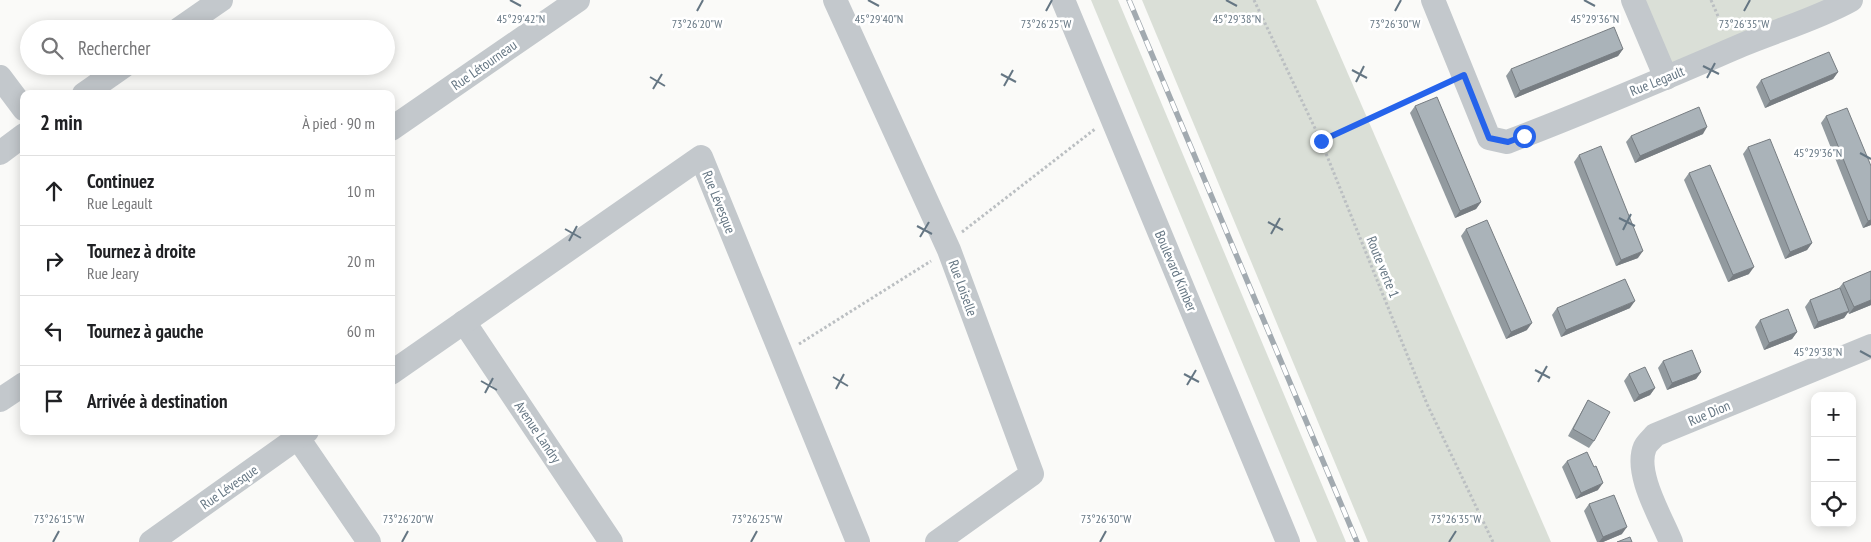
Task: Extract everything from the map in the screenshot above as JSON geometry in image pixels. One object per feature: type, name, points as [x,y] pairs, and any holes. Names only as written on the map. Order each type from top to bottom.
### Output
[{"type":"street","points":[[191,20],[220,0]]},
{"type":"street","name":"Rue Létourneau","points":[[395,126],[578,0]]},
{"type":"street","name":"Rue Loiselle","points":[[835,0],[948,247],[1032,474],[937,542]]},
{"type":"street","name":"Boulevard Kimber","points":[[1063,0],[1288,542]]},
{"type":"street","points":[[1433,0],[1464,75]]},
{"type":"street","points":[[1633,0],[1666,78]]},
{"type":"street","name":"Rue Legault","points":[[1464,75],[1489,138],[1508,142],[1666,78],[1843,2]]},
{"type":"street","points":[[90,90],[111,75]]},
{"type":"street","points":[[0,77],[20,104]]},
{"type":"street","points":[[0,153],[20,138]]},
{"type":"street","name":"Rue Lévesque","points":[[395,370],[701,157],[858,542]]},
{"type":"street","name":"Avenue Landry","points":[[464,322],[612,542]]},
{"type":"street","name":"Rue Dion","points":[[1671,542],[1644,479],[1641,461],[1646,446],[1655,435],[1871,346]]},
{"type":"street","points":[[0,400],[20,387]]},
{"type":"street","name":"Rue Lévesque","points":[[151,542],[302,435]]},
{"type":"street","points":[[304,435],[369,542]]},
{"type":"path","name":"Route verte 1","points":[[1254,0],[1321,141],[1426,404],[1493,542]]},
{"type":"path","points":[[1711,0],[1731,50]]},
{"type":"path","points":[[1321,141],[1464,75]]},
{"type":"path","points":[[781,354],[948,247],[1112,117]]},
{"type":"shaded area","points":[[1091,0],[1118,0],[1346,542],[1317,542]]},
{"type":"shaded area","points":[[1142,0],[1316,0],[1551,542],[1368,542]]},
{"type":"shaded area","points":[[1633,0],[1838,0],[1666,78]]},
{"type":"building","points":[[1614,27],[1623,49],[1520,91],[1511,69]]},
{"type":"building","points":[[1829,52],[1838,72],[1770,101],[1761,80]]},
{"type":"building","points":[[1437,97],[1481,202],[1460,211],[1415,106]]},
{"type":"building","points":[[1699,107],[1707,127],[1640,156],[1631,136]]},
{"type":"building","points":[[1847,108],[1871,166],[1871,220],[1868,221],[1826,116]]},
{"type":"building","points":[[1770,139],[1812,243],[1790,252],[1748,147]]},
{"type":"building","points":[[1601,146],[1643,251],[1621,260],[1579,155]]},
{"type":"building","points":[[1710,165],[1754,267],[1733,275],[1689,173]]},
{"type":"building","points":[[1487,220],[1532,323],[1511,332],[1466,229]]},
{"type":"building","points":[[1871,271],[1871,300],[1854,307],[1843,283]]},
{"type":"building","points":[[1625,279],[1635,301],[1566,330],[1557,308]]},
{"type":"building","points":[[1840,288],[1849,311],[1818,322],[1810,300]]},
{"type":"building","points":[[1788,309],[1797,332],[1769,343],[1760,320]]},
{"type":"building","points":[[1692,350],[1701,372],[1672,383],[1663,361]]},
{"type":"building","points":[[1645,367],[1655,388],[1639,395],[1629,374]]},
{"type":"building","points":[[1588,400],[1610,412],[1594,441],[1573,429]]},
{"type":"building","points":[[1587,452],[1594,467],[1596,466],[1603,483],[1581,493],[1567,461]]},
{"type":"building","points":[[1614,495],[1627,527],[1603,537],[1589,504]]},
{"type":"building","points":[[1630,537],[1632,542],[1617,542]]},
{"type":"railway","points":[[1129,0],[1357,542]]},
{"type":"route","points":[[1321,141],[1464,75],[1489,138],[1508,142],[1524,136]]}]
